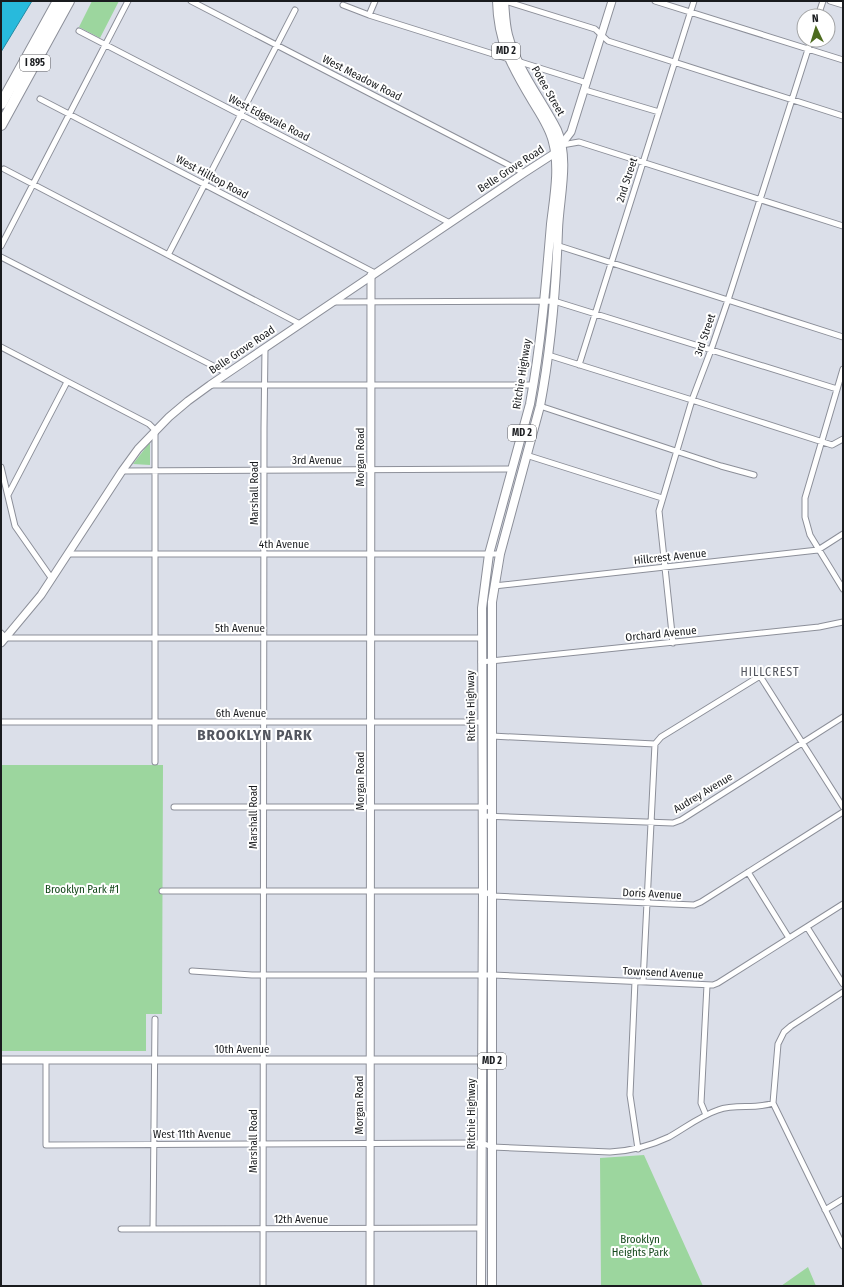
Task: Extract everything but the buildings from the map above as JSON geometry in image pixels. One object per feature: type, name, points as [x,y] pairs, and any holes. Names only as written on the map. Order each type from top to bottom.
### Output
[{"type":"highway","name":"I 895","points":[[1,104],[58,1]]},
{"type":"highway","name":"I 895","points":[[1,125],[69,1]]},
{"type":"main road","name":"Potee Street","points":[[497,1],[500,31],[508,58],[551,134]]},
{"type":"main road","name":"Potee Street","points":[[505,1],[508,35],[519,62],[551,118],[562,144]]},
{"type":"main road","name":"Ritchie Highway","points":[[481,1286],[483,975],[482,608],[489,554],[530,404],[533,385],[544,301],[555,184],[556,161],[551,134]]},
{"type":"main road","name":"Ritchie Highway","points":[[492,1286],[493,816],[491,618],[494,586],[500,554],[540,406],[548,355],[559,246],[558,230],[564,159],[562,144]]},
{"type":"street","points":[[1,246],[128,1]]},
{"type":"street","name":"West Meadow Road","points":[[191,1],[524,173]]},
{"type":"street","points":[[369,15],[375,1]]},
{"type":"street","points":[[505,1],[595,29],[608,41],[843,116]]},
{"type":"street","name":"Belle Grove Road","points":[[3,638],[41,595],[138,449],[155,430],[188,401],[373,274],[555,153],[572,132],[612,1]]},
{"type":"street","points":[[656,1],[843,60]]},
{"type":"street","name":"2nd Street","points":[[579,365],[694,1]]},
{"type":"street","points":[[830,1],[843,5]]},
{"type":"street","points":[[343,5],[369,15],[508,58],[659,112]]},
{"type":"street","points":[[168,255],[295,10]]},
{"type":"street","name":"West Edgevale Road","points":[[79,31],[450,223]]},
{"type":"street","name":"3rd Street","points":[[673,642],[659,511],[692,400],[728,300],[808,49]]},
{"type":"street","name":"West Hilltop Road","points":[[40,99],[373,274]]},
{"type":"street","points":[[562,144],[579,142],[843,226]]},
{"type":"street","points":[[4,169],[300,324]]},
{"type":"street","points":[[559,246],[843,337]]},
{"type":"street","points":[[1,257],[227,374]]},
{"type":"street","name":"Morgan Road","points":[[370,1286],[371,302],[373,274]]},
{"type":"street","points":[[334,302],[554,301],[837,390]]},
{"type":"street","points":[[1,348],[149,424],[155,430],[155,762]]},
{"type":"street","name":"Marshall Road","points":[[263,1286],[263,722],[265,348]]},
{"type":"street","points":[[548,355],[820,442],[832,445],[843,438]]},
{"type":"street","points":[[843,369],[820,442],[804,507],[806,526],[818,550],[843,589]]},
{"type":"street","points":[[8,495],[67,382]]},
{"type":"street","points":[[210,385],[533,385]]},
{"type":"street","points":[[540,406],[677,450],[721,466],[754,475]]},
{"type":"street","points":[[526,455],[662,498]]},
{"type":"street","points":[[1,467],[15,526],[52,579]]},
{"type":"street","name":"3rd Avenue","points":[[122,471],[512,469]]},
{"type":"street","name":"Hillcrest Avenue","points":[[494,586],[818,550],[843,534]]},
{"type":"street","name":"4th Avenue","points":[[68,554],[500,554]]},
{"type":"street","name":"Orchard Avenue","points":[[481,662],[819,627],[843,622]]},
{"type":"street","name":"5th Avenue","points":[[3,638],[481,638]]},
{"type":"street","points":[[643,982],[655,744],[661,737],[760,676],[843,807]]},
{"type":"street","name":"Audrey Avenue","points":[[482,816],[651,823],[668,823],[681,820],[843,717]]},
{"type":"street","name":"6th Avenue","points":[[1,722],[482,722]]},
{"type":"street","points":[[492,736],[655,744]]},
{"type":"street","points":[[174,807],[492,807]]},
{"type":"street","name":"Doris Avenue","points":[[483,891],[493,896],[694,905],[843,812]]},
{"type":"street","points":[[748,872],[789,938]]},
{"type":"street","points":[[162,891],[483,891]]},
{"type":"street","name":"Townsend Avenue","points":[[192,971],[241,974],[493,975],[713,985],[843,904]]},
{"type":"street","points":[[807,927],[842,982]]},
{"type":"street","points":[[635,981],[630,1095],[638,1149]]},
{"type":"street","points":[[706,985],[701,1103],[706,1115]]},
{"type":"street","points":[[843,992],[790,1026],[781,1037],[778,1044],[772,1103],[843,1246]]},
{"type":"street","points":[[153,1229],[156,1019]]},
{"type":"street","name":"10th Avenue","points":[[1,1060],[482,1060]]},
{"type":"street","name":"West 11th Avenue","points":[[46,1060],[46,1145],[482,1143]]},
{"type":"street","points":[[482,1143],[492,1147],[610,1152],[638,1149],[670,1136],[706,1115],[725,1108],[766,1106],[772,1103]]},
{"type":"street","points":[[825,1210],[843,1199]]},
{"type":"street","name":"12th Avenue","points":[[121,1229],[482,1228]]},
{"type":"green space","points":[[92,1],[119,1],[100,38],[79,27]]},
{"type":"green space","points":[[150,442],[150,465],[133,464]]},
{"type":"green space","name":"Brooklyn Park #1","points":[[1,765],[163,765],[162,1014],[146,1014],[146,1051],[1,1051]]},
{"type":"green space","name":"Brooklyn Heights Park","points":[[644,1155],[703,1286],[601,1286],[600,1158]]},
{"type":"green space","points":[[808,1267],[816,1286],[781,1286]]},
{"type":"water","points":[[1,1],[32,1],[1,52]]},
{"type":"district","name":"HILLCREST","points":[[770,672]]},
{"type":"district","name":"BROOKLYN PARK","points":[[255,735]]}]
